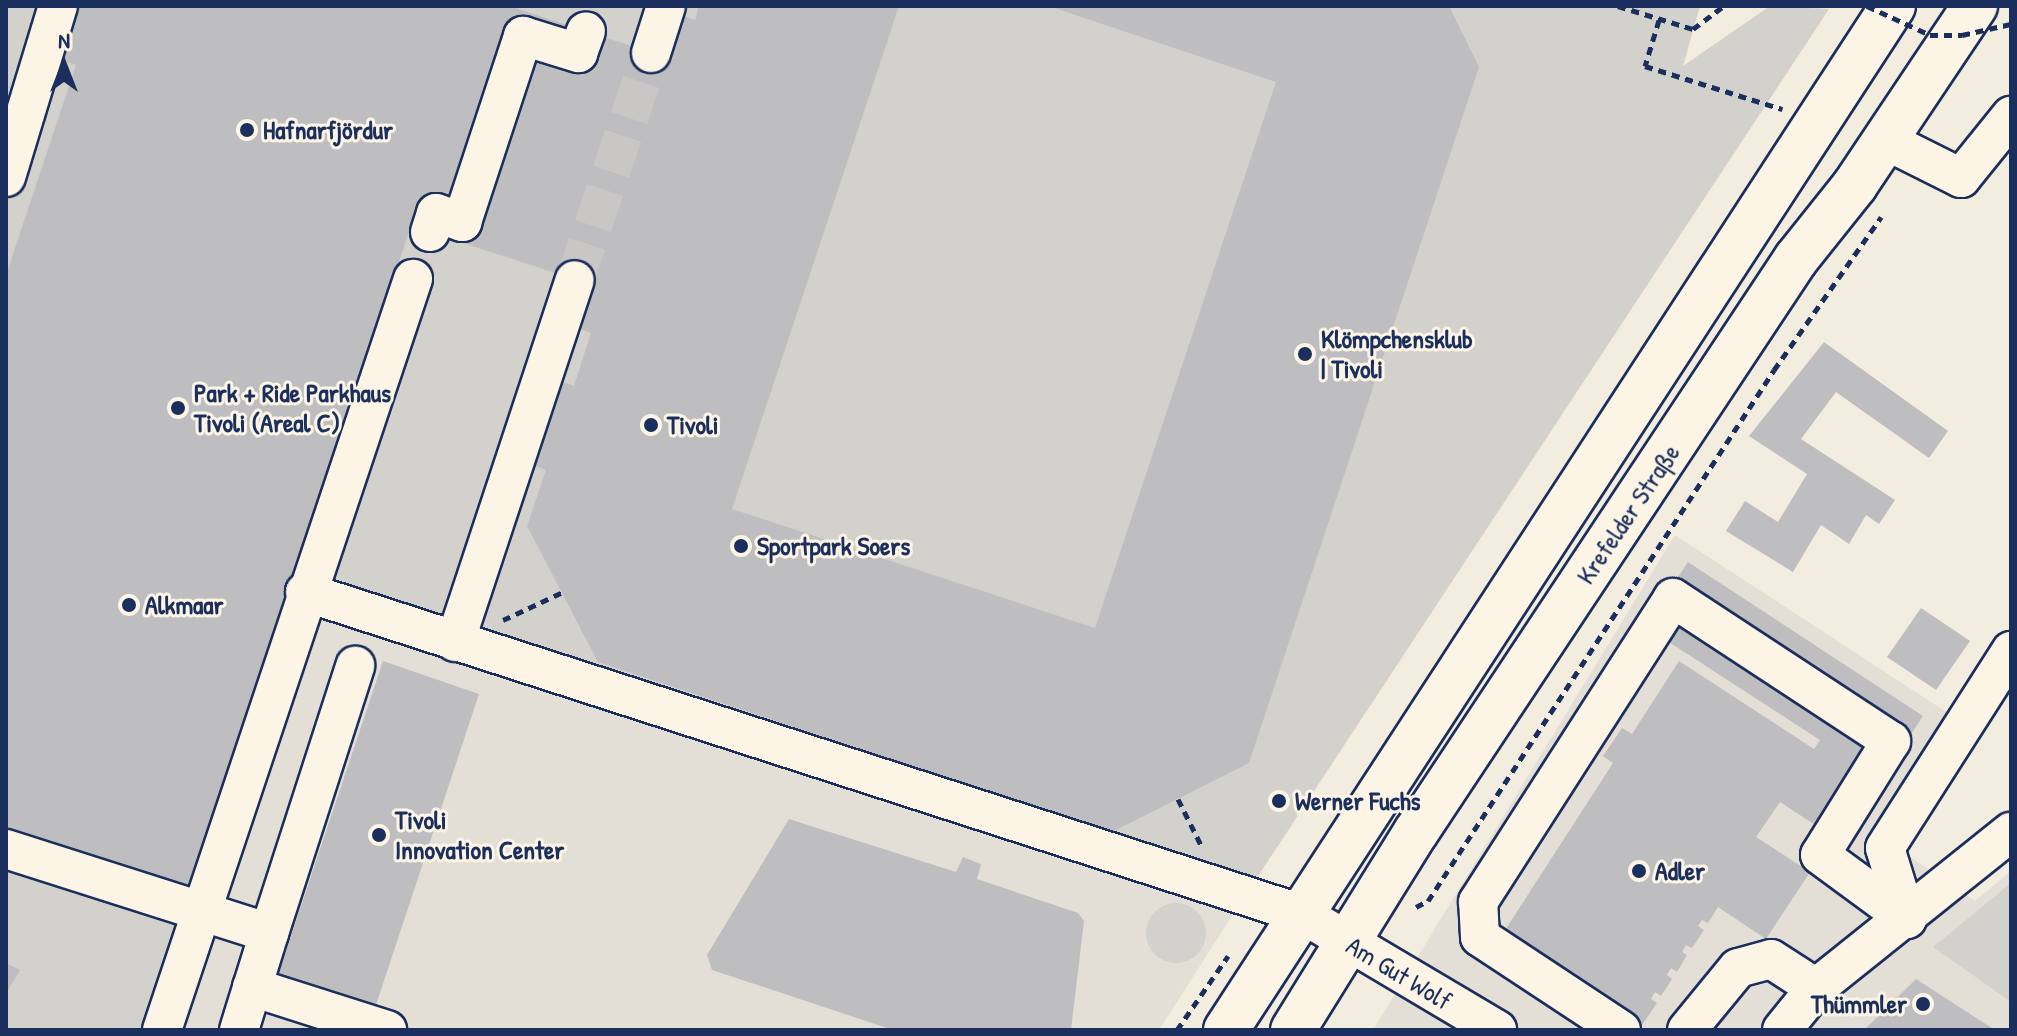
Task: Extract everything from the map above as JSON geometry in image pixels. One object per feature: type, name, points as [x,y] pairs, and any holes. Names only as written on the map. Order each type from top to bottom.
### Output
[{"type":"main road","points":[[1226,1030],[1893,6]]},
{"type":"main road","name":"Krefelder Straße","points":[[1293,1030],[1796,259],[1885,140],[1984,23]]},
{"type":"street","points":[[6,177],[58,6]]},
{"type":"street","points":[[651,53],[666,6]]},
{"type":"street","points":[[430,232],[436,213],[462,222],[523,36],[578,53],[586,31]]},
{"type":"street","points":[[1885,140],[1961,178],[2011,116]]},
{"type":"street","points":[[162,1030],[201,912],[210,858],[413,279]]},
{"type":"street","points":[[455,642],[575,280]]},
{"type":"street","name":"Am Gut Wolf","points":[[305,592],[1302,914],[1497,1030]]},
{"type":"street","points":[[1621,1030],[1480,937],[1478,902],[1673,598],[1891,741],[1820,855],[1907,919]]},
{"type":"street","points":[[1907,919],[1885,848],[2011,651]]},
{"type":"street","points":[[239,1030],[355,666]]},
{"type":"street","points":[[1782,1030],[1816,988],[1907,919],[2011,832]]},
{"type":"street","points":[[6,849],[269,933]]},
{"type":"street","points":[[1687,1030],[1738,968],[1771,959],[1816,988]]},
{"type":"street","points":[[252,987],[387,1030]]},
{"type":"path","points":[[1618,6],[1693,29],[1723,6]]},
{"type":"path","points":[[1867,6],[1930,35],[1962,35],[2011,24]]},
{"type":"path","points":[[1984,23],[2011,14]]},
{"type":"path","points":[[1659,20],[1645,66],[1817,121]]},
{"type":"path","points":[[1428,901],[1774,370],[1850,268],[1888,207]]},
{"type":"path","points":[[455,642],[563,592]]},
{"type":"shaded area","name":"Sportpark Soers","points":[[6,6],[1700,6],[1683,66],[1770,6],[1829,9],[1237,908],[315,610],[146,1030],[6,1030]]},
{"type":"shaded area","points":[[1675,535],[1974,730],[1897,848],[1975,901],[2011,871],[2011,1030],[1373,1030]]},
{"type":"shaded area","points":[[315,610],[1237,908],[1159,1030],[177,1030]]},
{"type":"shaded area","points":[[2011,883],[2011,1002],[1933,947]]},
{"type":"shaded area","points":[[1176,903],[1187,905],[1197,912],[1204,922],[1204,944],[1197,954],[1187,961],[1176,963],[1165,961],[1155,954],[1148,944],[1146,933],[1148,922],[1155,912],[1165,905]]},
{"type":"building","points":[[72,6],[509,6],[665,57],[679,14],[695,20],[699,6],[899,6],[732,509],[1095,628],[1276,82],[1049,6],[1449,6],[1479,67],[1249,763],[1112,832],[598,662],[527,526],[546,470],[530,464],[558,380],[574,386],[591,333],[575,327],[589,284],[411,226],[188,895],[6,835],[6,275],[76,65],[55,58]]},
{"type":"building","points":[[1824,342],[1948,431],[1929,458],[1836,392],[1801,439],[1895,500],[1879,524],[1866,515],[1849,544],[1821,525],[1793,572],[1726,531],[1745,501],[1778,522],[1807,474],[1749,436]]},
{"type":"building","points":[[1688,562],[1923,716],[1841,842],[1780,802],[1756,837],[1810,872],[1766,939],[1718,907],[1708,923],[1702,920],[1698,926],[1704,930],[1692,948],[1686,945],[1682,952],[1687,955],[1677,972],[1671,968],[1667,975],[1672,979],[1661,996],[1655,992],[1651,999],[1657,1003],[1640,1028],[1500,938],[1613,763],[1603,756],[1622,728],[1632,734],[1679,661],[1814,749],[1820,740],[1658,635],[1600,696]]},
{"type":"building","points":[[1921,608],[1970,641],[1936,690],[1887,657]]},
{"type":"building","name":"Tivoli Innovation Center","points":[[383,661],[479,694],[375,1008],[278,975]]},
{"type":"building","points":[[789,819],[956,872],[963,857],[981,864],[977,879],[1078,913],[1084,921],[1071,1030],[893,1030],[712,970],[707,955]]},
{"type":"building","points":[[6,963],[20,970],[6,994]]},
{"type":"building","name":"Thümmler","points":[[1916,979],[1995,1030],[1864,1030]]},
{"type":"tunnel","points":[[575,280],[651,53]]},
{"type":"place","name":"Hafnarfjördur","points":[[247,130]]},
{"type":"place","name":"Klömpchensklub | Tivoli","points":[[1305,354]]},
{"type":"place","name":"Park + Ride Parkhaus Tivoli (Areal C)","points":[[178,408]]},
{"type":"place","name":"Tivoli","points":[[651,425]]},
{"type":"place","name":"Sportpark Soers","points":[[741,546]]},
{"type":"place","name":"Alkmaar","points":[[129,605]]},
{"type":"place","name":"Werner Fuchs","points":[[1279,801]]},
{"type":"place","name":"Tivoli Innovation Center","points":[[379,835]]},
{"type":"place","name":"Adler","points":[[1639,871]]},
{"type":"place","name":"Thümmler","points":[[1923,1004]]}]
